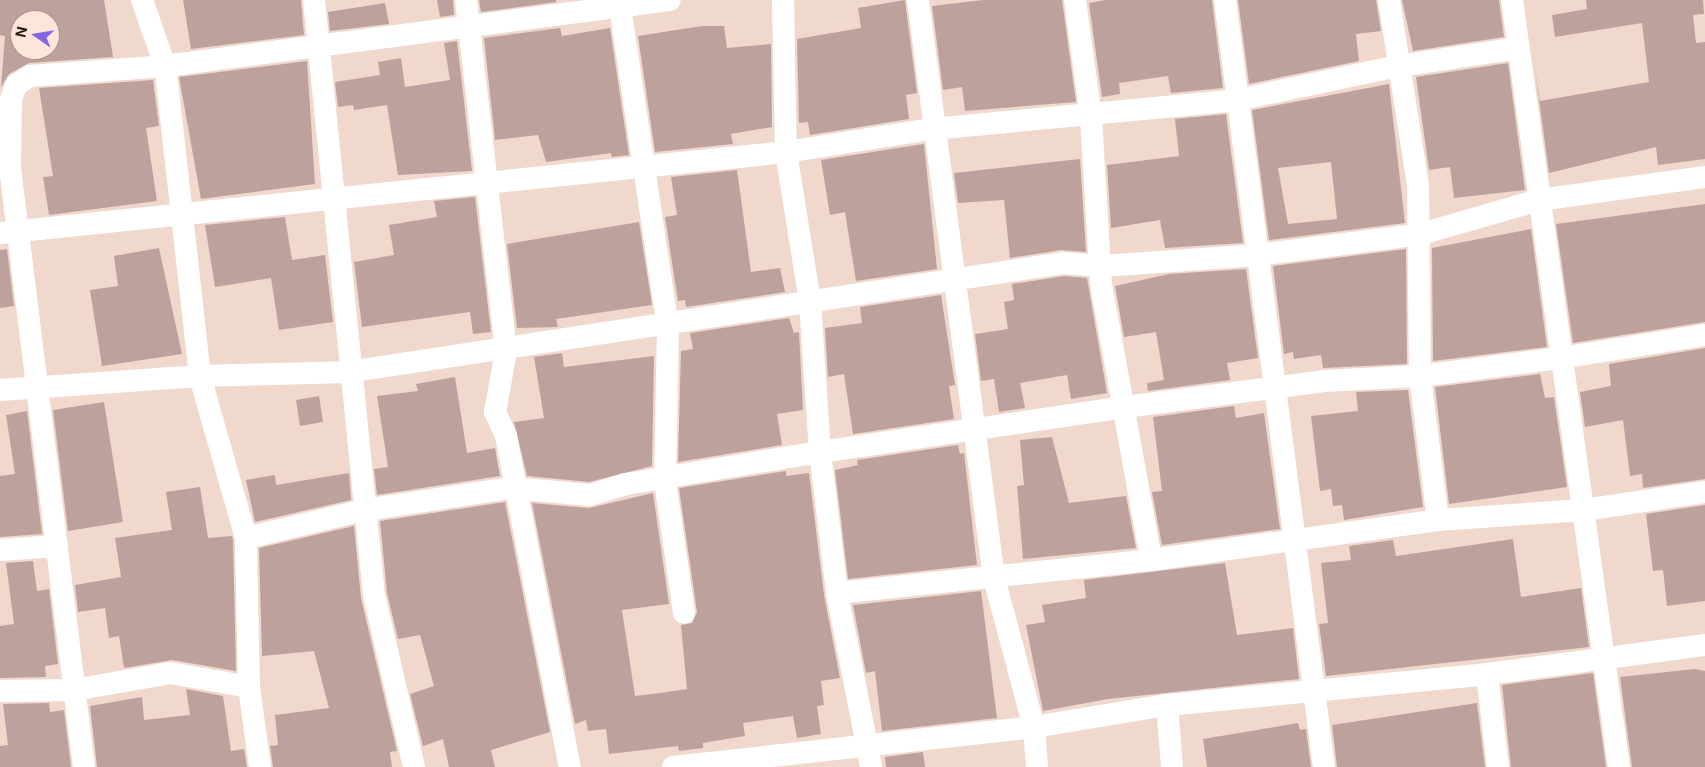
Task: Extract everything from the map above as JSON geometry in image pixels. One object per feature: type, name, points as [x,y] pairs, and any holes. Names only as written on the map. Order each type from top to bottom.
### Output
[{"type":"street","points":[[142,0],[165,66],[200,376],[246,538],[249,687],[260,767]]},
{"type":"street","points":[[314,0],[334,196],[348,372],[374,595],[414,767]]},
{"type":"street","points":[[466,0],[490,180],[506,351],[495,412],[506,436],[512,488],[570,767]]},
{"type":"street","points":[[84,767],[37,384],[9,232],[5,164],[11,99],[16,84],[30,76],[165,66],[320,49],[619,2],[670,0]]},
{"type":"street","points":[[783,0],[786,152],[810,302],[820,452],[837,593],[869,744],[871,767]]},
{"type":"street","points":[[918,0],[932,129],[955,278],[973,430],[994,578],[1034,727],[1037,767]]},
{"type":"street","points":[[1075,0],[1091,117],[1103,266],[1101,284],[1125,407],[1151,560]]},
{"type":"street","points":[[1224,0],[1324,767]]},
{"type":"street","points":[[1389,0],[1421,234],[1420,376],[1438,520]]},
{"type":"street","points":[[1512,0],[1619,767]]},
{"type":"street","points":[[619,2],[668,326],[665,481],[684,613]]},
{"type":"street","points":[[9,232],[180,211],[786,152],[932,129],[1091,117],[1237,100],[1399,66],[1518,48]]},
{"type":"street","points":[[0,390],[37,384],[200,376],[348,372],[506,351],[955,278],[1063,263],[1103,266],[1258,255],[1421,234],[1539,200],[1705,177]]},
{"type":"street","points":[[246,538],[364,510],[512,488],[590,495],[626,484],[665,481],[820,452],[1125,407],[1275,390],[1324,381],[1420,376],[1561,358],[1705,335]]},
{"type":"street","points":[[837,593],[994,578],[1295,543],[1438,520],[1584,510],[1705,492]]},
{"type":"street","points":[[0,550],[57,546]]},
{"type":"street","points":[[673,767],[726,763],[869,744],[1034,727],[1167,705],[1487,674],[1603,657],[1705,645]]},
{"type":"street","points":[[0,691],[74,690],[170,673],[249,687]]},
{"type":"street","points":[[1487,674],[1498,767]]},
{"type":"street","points":[[1167,705],[1172,767]]},
{"type":"building","points":[[0,0],[104,0],[113,57],[29,63],[9,74],[1,87],[5,36],[0,35]]},
{"type":"building","points":[[183,0],[301,0],[304,35],[191,49]]},
{"type":"building","points":[[437,0],[453,0],[454,15],[440,17]]},
{"type":"building","points":[[479,0],[556,0],[556,2],[481,12]]},
{"type":"building","points":[[905,0],[917,93],[906,95],[909,119],[810,135],[808,122],[799,123],[797,39],[861,28],[858,8]]},
{"type":"building","points":[[983,0],[1062,0],[1076,102],[965,111],[962,87],[943,90],[932,6]]},
{"type":"building","points":[[1105,0],[1212,0],[1223,88],[1171,93],[1168,76],[1119,83],[1120,94],[1102,97],[1089,3]]},
{"type":"building","points":[[1238,0],[1376,0],[1381,31],[1356,34],[1359,61],[1249,84]]},
{"type":"building","points":[[1402,0],[1499,0],[1504,37],[1413,51]]},
{"type":"building","points":[[1586,0],[1703,0],[1704,14],[1693,15],[1696,43],[1705,42],[1705,159],[1658,165],[1656,147],[1549,173],[1535,70],[1540,101],[1649,82],[1642,23],[1555,37],[1552,15],[1587,9]]},
{"type":"building","points":[[385,3],[389,24],[330,31],[328,12]]},
{"type":"building","points":[[702,26],[724,26],[727,48],[771,44],[772,127],[731,134],[733,144],[655,152],[638,36]]},
{"type":"building","points":[[560,28],[562,36],[610,28],[629,155],[612,157],[611,153],[546,162],[538,135],[495,140],[484,38]]},
{"type":"building","points":[[457,41],[472,171],[398,175],[387,105],[354,110],[353,105],[338,107],[335,82],[380,75],[378,62],[401,58],[405,87],[450,80],[444,43]]},
{"type":"building","points":[[307,61],[315,184],[201,199],[179,77]]},
{"type":"building","points":[[1508,63],[1525,190],[1454,198],[1450,167],[1429,170],[1416,77]]},
{"type":"building","points":[[153,80],[159,126],[146,128],[157,201],[49,215],[43,177],[53,176],[39,88]]},
{"type":"building","points":[[1389,84],[1405,223],[1269,240],[1252,110]],"holes":[[[1331,162],[1337,219],[1288,224],[1278,168]]]},
{"type":"building","points":[[1226,114],[1243,243],[1165,248],[1160,220],[1111,228],[1107,165],[1179,156],[1175,119]]},
{"type":"building","points":[[924,144],[937,269],[856,281],[845,212],[830,215],[821,160]]},
{"type":"building","points":[[1080,159],[1086,252],[1061,250],[1010,258],[1004,200],[958,203],[954,173]]},
{"type":"building","points":[[737,170],[751,272],[780,268],[785,292],[686,307],[685,300],[678,301],[665,217],[677,215],[671,177]]},
{"type":"building","points":[[475,197],[491,332],[473,334],[470,312],[362,327],[354,262],[394,255],[389,225],[437,217],[434,201]]},
{"type":"building","points":[[1705,204],[1705,322],[1573,343],[1556,224]]},
{"type":"building","points":[[285,217],[292,260],[325,255],[333,322],[279,330],[271,278],[215,287],[205,225]]},
{"type":"building","points":[[639,222],[652,305],[556,319],[558,327],[517,328],[507,244]]},
{"type":"building","points":[[1531,229],[1547,347],[1433,361],[1432,248]]},
{"type":"building","points":[[159,248],[182,354],[102,366],[90,290],[118,286],[114,256]]},
{"type":"building","points":[[7,249],[14,306],[0,308],[0,250]]},
{"type":"building","points":[[1406,249],[1407,364],[1323,368],[1321,355],[1294,359],[1293,352],[1284,354],[1273,266]]},
{"type":"building","points":[[1246,269],[1258,358],[1227,363],[1230,380],[1148,391],[1147,383],[1164,380],[1156,332],[1124,337],[1115,286],[1169,274]]},
{"type":"building","points":[[1064,276],[1087,278],[1107,393],[1071,399],[1067,375],[1020,383],[1025,408],[999,412],[994,379],[981,381],[975,334],[1008,329],[1004,302],[1014,300],[1012,284]]},
{"type":"building","points":[[941,295],[955,385],[949,386],[954,419],[853,434],[844,374],[828,377],[825,328],[862,323],[860,307]]},
{"type":"building","points":[[789,318],[794,333],[799,332],[803,410],[777,414],[782,445],[678,462],[681,351],[693,349],[690,333]]},
{"type":"building","points":[[1705,348],[1705,479],[1643,488],[1642,474],[1630,476],[1623,420],[1585,427],[1580,392],[1611,386],[1609,364]]},
{"type":"building","points":[[562,353],[564,367],[654,356],[652,466],[589,482],[527,476],[514,422],[544,418],[534,357]]},
{"type":"building","points":[[1540,374],[1545,398],[1554,397],[1567,487],[1449,504],[1435,387]]},
{"type":"building","points":[[455,377],[467,453],[495,448],[500,476],[377,495],[374,469],[388,467],[377,396],[418,391],[416,384]]},
{"type":"building","points":[[1408,390],[1423,507],[1344,520],[1342,505],[1333,506],[1331,489],[1320,491],[1311,416],[1358,411],[1356,392]]},
{"type":"building","points":[[319,396],[323,422],[300,426],[296,400]]},
{"type":"building","points":[[104,402],[123,522],[68,531],[53,410]]},
{"type":"building","points":[[1234,406],[1236,418],[1264,413],[1280,529],[1162,545],[1152,492],[1162,491],[1153,417]]},
{"type":"building","points":[[27,411],[42,534],[0,537],[0,476],[15,474],[6,415]]},
{"type":"building","points":[[1052,437],[1069,503],[1126,496],[1136,548],[1023,559],[1017,486],[1024,485],[1020,440]]},
{"type":"building","points":[[958,445],[960,454],[964,453],[977,565],[848,579],[835,470],[858,465],[857,460]]},
{"type":"building","points":[[786,471],[786,476],[809,473],[824,595],[840,678],[821,681],[824,705],[817,706],[821,734],[797,738],[793,716],[743,723],[745,736],[703,743],[703,748],[679,751],[678,746],[609,754],[606,729],[588,731],[586,720],[575,724],[532,503],[589,508],[653,493],[669,604],[622,610],[635,696],[660,693],[687,689],[681,625],[692,623],[697,612],[679,488]]},
{"type":"building","points":[[349,473],[351,500],[255,522],[246,480],[275,475],[276,485]]},
{"type":"building","points":[[200,487],[208,538],[232,536],[233,540],[236,671],[172,660],[124,668],[119,636],[109,638],[105,608],[78,612],[75,585],[121,577],[115,538],[172,530],[166,492]]},
{"type":"building","points":[[505,502],[550,732],[491,750],[495,767],[449,767],[443,739],[423,746],[410,694],[434,686],[420,635],[398,639],[387,593],[380,521]]},
{"type":"building","points":[[1705,505],[1705,601],[1667,606],[1663,570],[1653,571],[1646,514]]},
{"type":"building","points":[[354,526],[361,598],[397,751],[390,752],[392,767],[273,767],[270,746],[278,745],[275,715],[329,708],[314,651],[262,656],[259,548]]},
{"type":"building","points":[[1513,539],[1521,597],[1581,588],[1589,647],[1326,676],[1319,624],[1328,623],[1321,563],[1351,560],[1349,546],[1393,540],[1396,556]]},
{"type":"building","points":[[33,561],[37,591],[49,589],[58,664],[45,666],[46,677],[0,678],[0,626],[14,624],[6,563]]},
{"type":"building","points":[[1225,563],[1237,635],[1293,628],[1299,679],[1108,699],[1043,711],[1026,625],[1045,622],[1042,605],[1086,598],[1084,580]]},
{"type":"building","points":[[981,591],[997,718],[882,731],[875,671],[866,673],[853,605]]},
{"type":"building","points":[[1695,669],[1705,671],[1705,767],[1632,767],[1620,677]]},
{"type":"building","points":[[1593,673],[1606,767],[1511,767],[1502,685]]},
{"type":"building","points":[[186,689],[223,696],[231,751],[244,749],[247,767],[97,767],[90,706],[142,697],[144,720],[190,715]]},
{"type":"building","points":[[49,703],[50,712],[64,710],[71,767],[0,767],[0,746],[8,745],[3,704]]},
{"type":"building","points":[[1477,703],[1485,767],[1337,767],[1332,725]]},
{"type":"building","points":[[1298,723],[1300,730],[1306,729],[1311,767],[1207,767],[1203,739]]},
{"type":"building","points":[[923,752],[925,767],[886,767],[885,757]]}]
